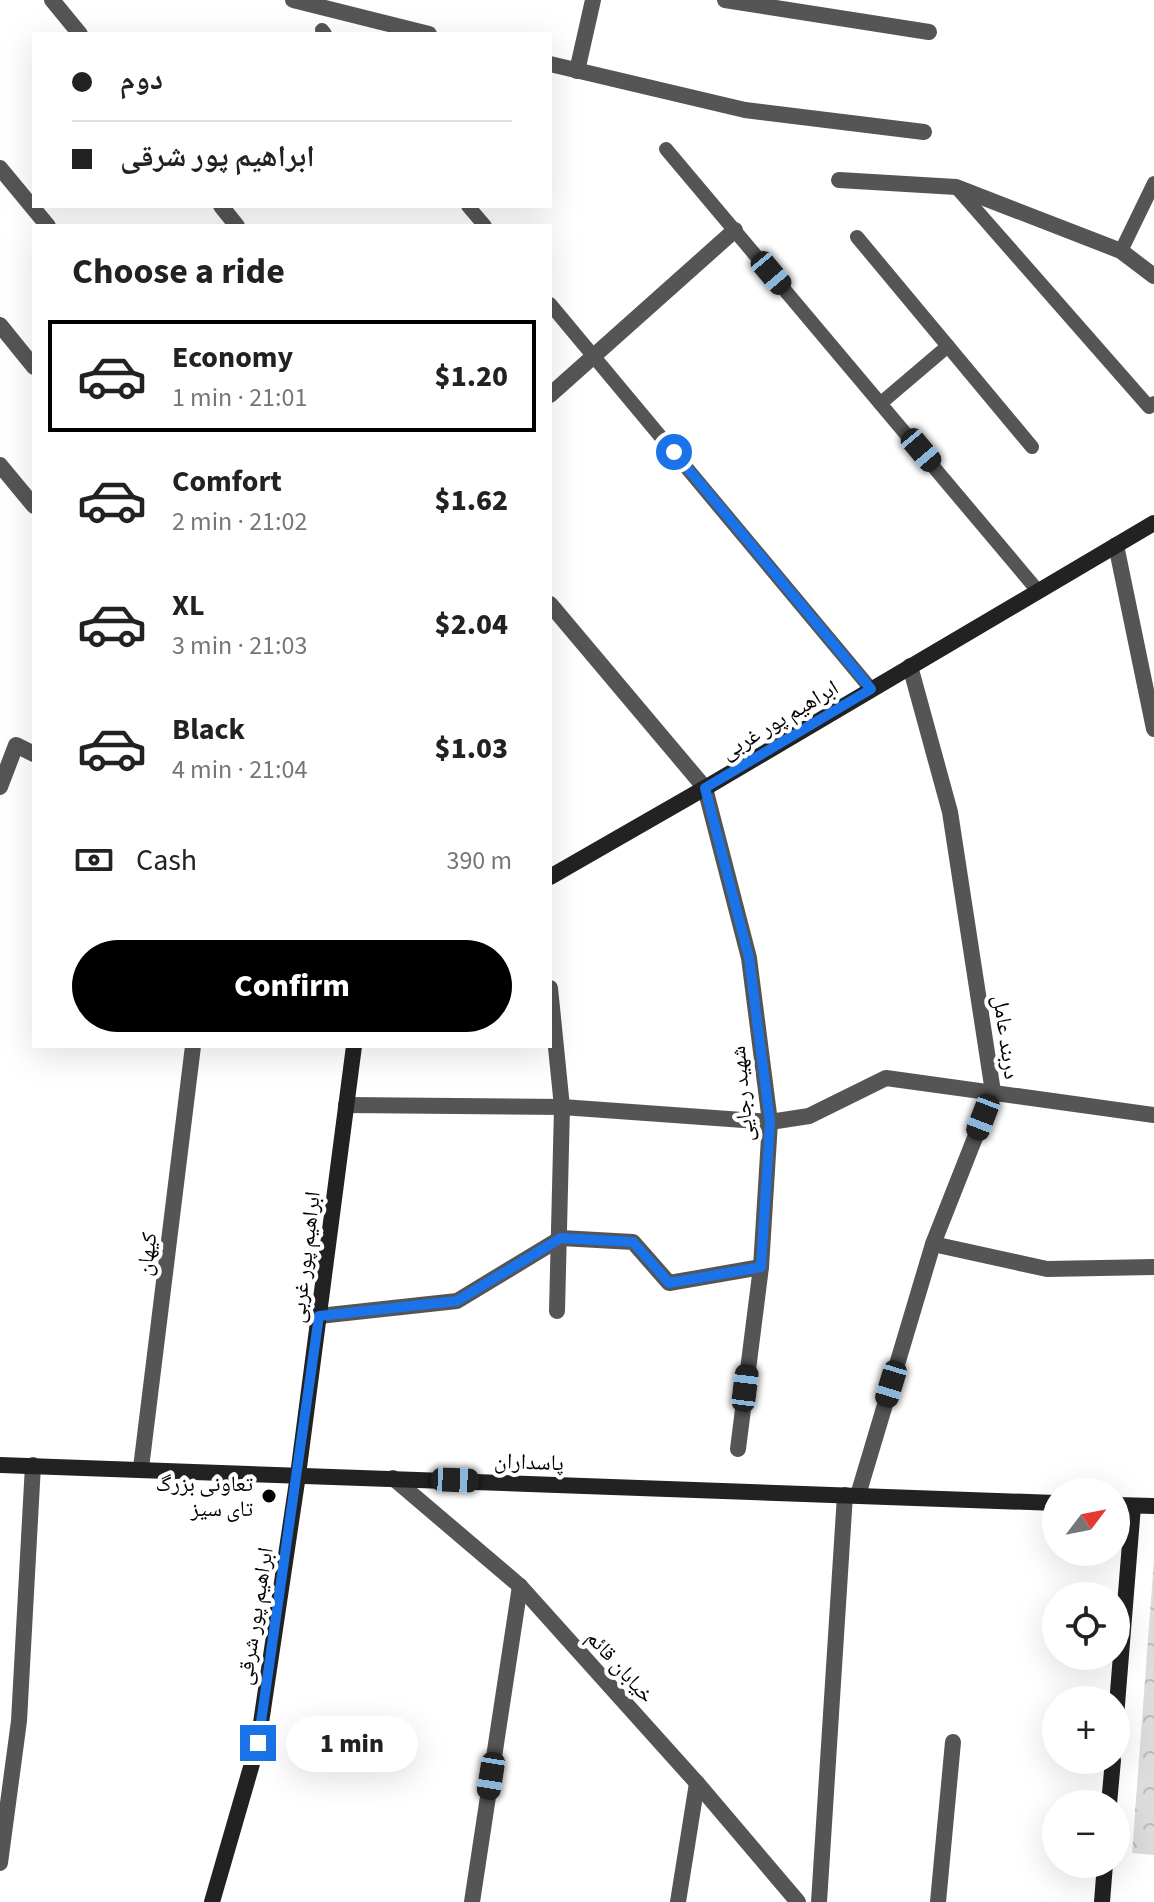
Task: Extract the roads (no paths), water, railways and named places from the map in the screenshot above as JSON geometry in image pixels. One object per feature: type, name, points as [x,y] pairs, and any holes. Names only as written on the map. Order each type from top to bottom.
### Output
[{"type":"street","points":[[52,0],[78,32]]},
{"type":"street","points":[[293,0],[421,32]]},
{"type":"street","points":[[577,71],[593,0]]},
{"type":"street","points":[[725,0],[929,32]]},
{"type":"street","points":[[552,65],[745,110],[924,132]]},
{"type":"street","points":[[0,168],[32,207]]},
{"type":"street","points":[[839,180],[956,187],[1121,251],[1154,276]]},
{"type":"street","points":[[33,208],[46,224]]},
{"type":"street","points":[[223,208],[235,224]]},
{"type":"street","points":[[552,393],[735,230]]},
{"type":"street","points":[[0,325],[32,365]]},
{"type":"street","points":[[0,465],[32,504]]},
{"type":"street","name":"ابراهیم پور غربی","points":[[552,876],[1154,523]]},
{"type":"street","points":[[1116,545],[1154,729]]},
{"type":"street","points":[[552,606],[705,788]]},
{"type":"street","name":"دربند عامل","points":[[819,1902],[851,1495],[933,1244],[993,1092],[950,812],[910,666]]},
{"type":"street","points":[[0,787],[16,745],[32,753]]},
{"type":"street","name":"شهید رجایی","points":[[705,788],[749,958],[770,1122],[761,1267],[738,1449]]},
{"type":"street","points":[[552,1008],[562,1107],[557,1311]]},
{"type":"street","name":"کیهان","points":[[141,1468],[193,1048]]},
{"type":"street","name":"ابراهیم پور غربی","points":[[298,1475],[354,1048]]},
{"type":"street","points":[[346,1105],[562,1107],[770,1122],[809,1116],[886,1078],[1154,1115]]},
{"type":"street","points":[[319,1316],[457,1301],[561,1238],[633,1242],[669,1283],[761,1267]]},
{"type":"street","points":[[933,1244],[1047,1269],[1154,1267]]},
{"type":"street","name":"پاسداران","points":[[0,1465],[1042,1502]]},
{"type":"street","points":[[0,1863],[19,1721],[33,1465]]},
{"type":"street","name":"ابراهیم پور شرقی","points":[[214,1901],[258,1743],[298,1475]]},
{"type":"street","name":"خیابان قائم","points":[[393,1478],[520,1586],[697,1783],[798,1902]]},
{"type":"street","points":[[1130,1506],[1154,1506]]},
{"type":"street","points":[[1117,1686],[1122,1566]]},
{"type":"street","points":[[472,1902],[520,1586]]},
{"type":"street","points":[[938,1902],[953,1742]]},
{"type":"street","points":[[678,1902],[697,1783]]},
{"type":"street","points":[[1102,1902],[1104,1878]]},
{"type":"lane","points":[[666,149],[1038,591]]},
{"type":"lane","points":[[1121,251],[1154,183]]},
{"type":"lane","points":[[956,187],[1149,407],[1154,403]]},
{"type":"lane","points":[[470,208],[483,224]]},
{"type":"lane","points":[[857,237],[1032,447]]},
{"type":"lane","points":[[552,306],[871,689]]},
{"type":"lane","points":[[881,403],[948,346]]},
{"type":"place","name":"تعاونی بزرگ تای سیز","points":[[269,1496]]}]
